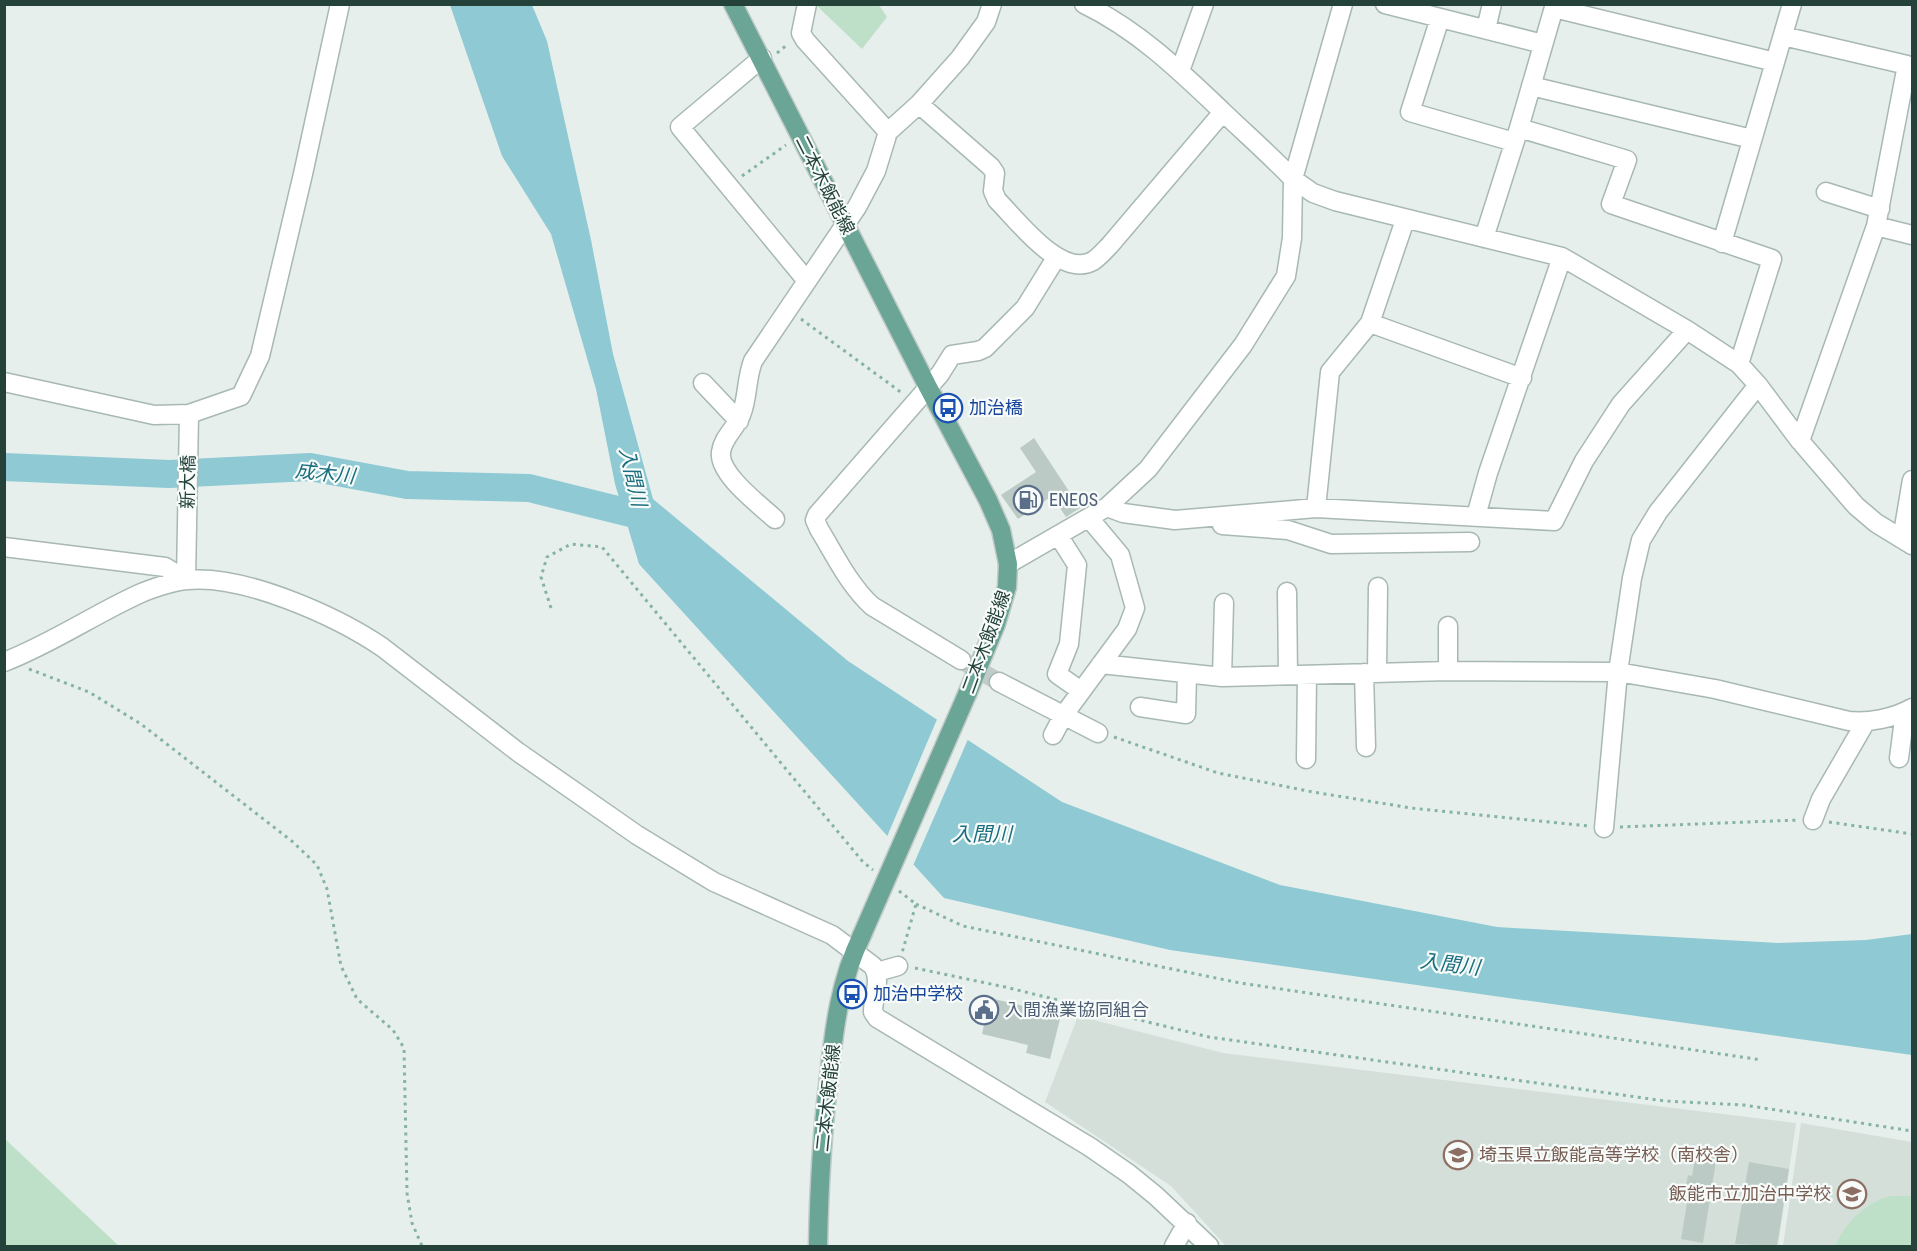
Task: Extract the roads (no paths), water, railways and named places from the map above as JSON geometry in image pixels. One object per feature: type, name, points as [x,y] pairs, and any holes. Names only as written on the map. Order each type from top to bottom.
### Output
[{"type":"main road","name":"二本木飯能線","points":[[733,4],[844,224],[988,500],[1001,530],[1008,564],[1001,607],[968,692],[854,952],[842,989],[832,1052],[822,1144],[818,1246]]},
{"type":"street","points":[[4,382],[154,415],[189,414],[242,396],[260,356],[340,4]]},
{"type":"street","points":[[807,4],[801,33],[805,40],[888,132]]},
{"type":"street","points":[[775,519],[742,489],[723,466],[721,452],[727,435],[739,421],[744,408],[748,374],[753,361],[857,207],[872,178],[888,132],[919,104],[978,36],[992,4]]},
{"type":"street","points":[[1084,4],[1115,21],[1144,41],[1180,71],[1293,179],[1313,193],[1405,220],[1562,256],[1688,330],[1739,364],[1758,385],[1800,441],[1856,506],[1876,523],[1907,542],[1912,488]]},
{"type":"street","points":[[1180,71],[1204,4]]},
{"type":"street","points":[[1008,564],[1107,507],[1148,469],[1243,345],[1286,276],[1292,238],[1293,179],[1343,4]]},
{"type":"street","points":[[1385,4],[1543,44]]},
{"type":"street","points":[[1486,29],[1492,4]]},
{"type":"street","points":[[1722,243],[1792,4]]},
{"type":"street","points":[[1484,238],[1554,6],[1775,62]]},
{"type":"street","points":[[1440,18],[1410,112],[1627,160],[1611,204],[1772,259],[1739,364]]},
{"type":"street","points":[[1783,36],[1907,65],[1878,218],[1800,441]]},
{"type":"street","points":[[763,61],[680,127],[807,281]]},
{"type":"street","points":[[1531,86],[1752,139]]},
{"type":"street","points":[[919,104],[991,167],[995,173],[993,191],[997,200],[1056,258],[1068,263],[1082,264],[1094,260],[1138,213],[1223,112]]},
{"type":"street","points":[[1826,192],[1912,235]]},
{"type":"street","points":[[1316,508],[1330,372],[1370,323],[1405,220]]},
{"type":"street","points":[[1476,516],[1488,473],[1562,256]]},
{"type":"street","points":[[962,660],[872,606],[862,597],[815,520],[940,374],[952,355],[985,348],[1014,320],[1056,258]]},
{"type":"street","points":[[1370,323],[1522,378]]},
{"type":"street","points":[[1175,520],[1316,508],[1554,521],[1584,461],[1621,404],[1688,330]]},
{"type":"street","points":[[703,383],[739,421]]},
{"type":"street","points":[[1604,828],[1618,672],[1632,578],[1641,540],[1658,512],[1758,385]]},
{"type":"street","name":"新大橋","points":[[186,580],[189,414]]},
{"type":"street","points":[[1107,507],[1124,513],[1175,520],[1288,531],[1330,544],[1470,542]]},
{"type":"street","points":[[1053,735],[1063,716],[1143,609],[1120,555],[1089,518]]},
{"type":"street","points":[[1058,535],[1077,565],[1069,644],[1057,674],[1082,691]]},
{"type":"street","points":[[4,547],[165,567],[186,580]]},
{"type":"street","points":[[9,660],[140,594],[186,580],[217,581],[252,588],[323,615],[364,635],[518,752],[671,858],[714,882],[832,935],[873,966],[878,980],[873,1012],[877,1018],[1090,1147],[1130,1174],[1209,1246]]},
{"type":"street","points":[[1366,747],[1378,587]]},
{"type":"street","points":[[1287,592],[1288,675]]},
{"type":"street","points":[[1222,677],[1224,603]]},
{"type":"street","points":[[1448,626],[1448,671]]},
{"type":"street","points":[[1101,664],[1222,677],[1448,671],[1618,672],[1715,689],[1849,721],[1865,723],[1909,710],[1899,758]]},
{"type":"street","points":[[1140,707],[1186,714],[1187,674]]},
{"type":"street","points":[[1306,759],[1307,675]]},
{"type":"street","points":[[999,682],[1098,733]]},
{"type":"street","points":[[1813,820],[1821,799],[1865,723]]},
{"type":"street","points":[[876,972],[898,966]]},
{"type":"street","points":[[1174,1246],[1186,1223]]},
{"type":"water","name":"入間川","points":[[450,5],[532,5],[547,41],[591,240],[613,354],[653,499],[848,661],[1062,802],[1280,885],[1497,927],[1778,943],[1866,940],[1912,934],[1912,1055],[1170,950],[944,898],[639,564],[615,484],[596,389],[551,234],[502,156]]},
{"type":"waterway","name":"成木川","points":[[4,467],[169,474],[310,467],[407,485],[529,488],[642,516]]},
{"type":"tunnel","points":[[961,660],[999,682]]},
{"type":"place","name":"加治橋","points":[[948,408]]},
{"type":"place","name":"ENEOS","points":[[1028,500]]},
{"type":"place","name":"加治中学校","points":[[852,994]]},
{"type":"place","name":"入間漁業協同組合","points":[[984,1010]]},
{"type":"place","name":"埼玉県立飯能高等学校（南校舎）","points":[[1458,1155]]},
{"type":"place","name":"飯能市立加治中学校","points":[[1852,1194]]}]
